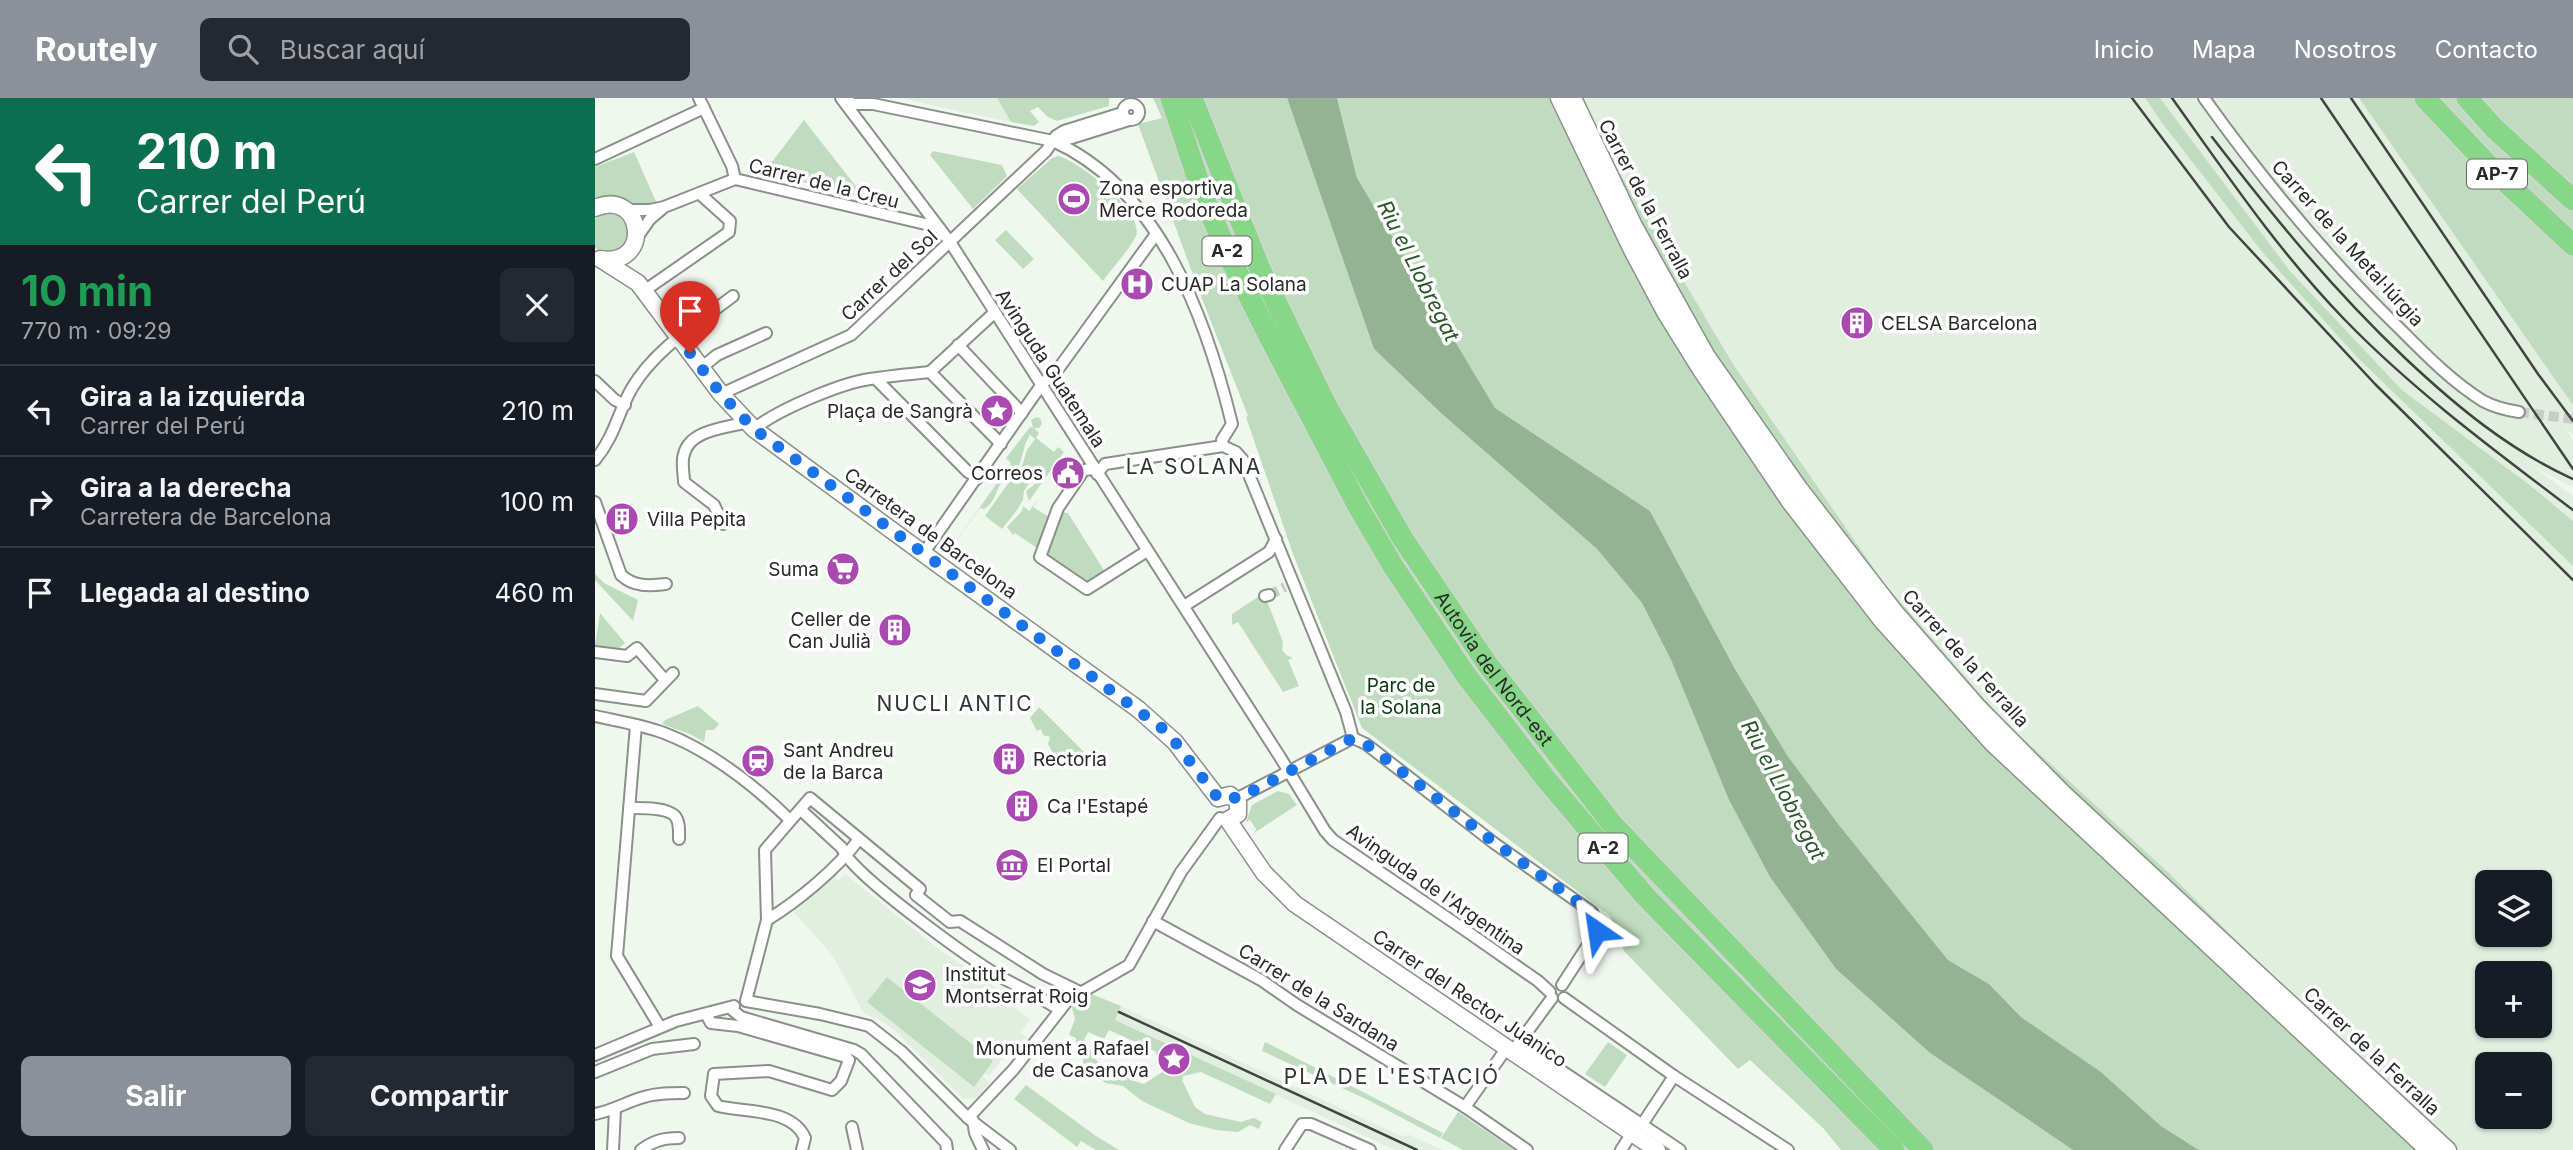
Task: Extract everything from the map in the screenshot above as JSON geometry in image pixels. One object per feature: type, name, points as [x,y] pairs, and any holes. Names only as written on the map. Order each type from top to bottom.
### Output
[{"type":"highway","points":[[1162,98],[1191,160]]},
{"type":"highway","name":"Autovia del Nord-est","points":[[1171,98],[1191,160],[1230,258],[1359,508],[1393,566],[1465,674],[1561,797],[1645,896],[1894,1150]]},
{"type":"highway","name":"Autovia del Nord-est","points":[[1192,98],[1259,267],[1326,405],[1403,538],[1487,665],[1630,844],[1923,1150]]},
{"type":"highway","points":[[1207,98],[1227,183]]},
{"type":"highway","name":"AP-7","points":[[2425,98],[2490,167],[2573,245]]},
{"type":"highway","name":"AP-7","points":[[2467,98],[2494,128],[2573,201]]},
{"type":"street","name":"Carrer de la Ferralla","points":[[1559,98],[1631,248],[1672,324],[1790,502],[1883,622],[1992,743],[2428,1150]]},
{"type":"street","name":"Carrer de la Ferralla","points":[[1573,98],[1634,226],[1706,355],[1798,488],[1894,611],[1977,706],[2063,793],[2448,1150]]},
{"type":"street","name":"Carrer de la Metal·lúrgia","points":[[2204,98],[2236,143],[2302,224],[2364,294],[2430,359],[2458,382],[2494,406],[2519,412]]},
{"type":"street","points":[[595,159],[701,103],[732,166],[735,179]]},
{"type":"street","points":[[847,103],[873,104],[1052,141],[1062,141],[1126,116]]},
{"type":"street","name":"Avinguda Guatemala","points":[[847,103],[950,242],[1289,771]]},
{"type":"street","points":[[1052,141],[1082,155],[1117,185],[1156,234],[1186,289],[1212,359],[1232,424],[1221,440],[1223,446]]},
{"type":"street","name":"Carrer del Sol","points":[[721,394],[851,335],[1046,151],[1052,141]]},
{"type":"street","name":"Carrer de la Creu","points":[[626,210],[664,207],[735,179],[938,227]]},
{"type":"street","points":[[641,287],[727,236],[730,221],[700,194]]},
{"type":"street","points":[[597,205],[610,204],[626,210]]},
{"type":"street","name":"Carrer de la Creu","points":[[634,244],[650,219],[664,207]]},
{"type":"street","name":"Carretera de Barcelona","points":[[626,210],[636,224],[634,244],[641,287]]},
{"type":"street","points":[[923,554],[1042,384],[1059,368],[1156,234]]},
{"type":"street","points":[[597,258],[620,258],[634,244]]},
{"type":"street","name":"Carretera de Barcelona","points":[[597,258],[641,287],[721,394],[751,425],[1162,728],[1218,798]]},
{"type":"street","points":[[595,460],[614,431],[631,389],[643,373],[679,338],[733,296]]},
{"type":"street","points":[[723,524],[714,505],[684,482],[684,454],[695,439],[715,429],[751,425],[825,393],[870,379],[930,372],[994,313]]},
{"type":"street","points":[[701,368],[717,355],[767,332]]},
{"type":"street","points":[[958,345],[1022,413]]},
{"type":"street","points":[[930,372],[1001,444]]},
{"type":"street","points":[[877,379],[968,472],[978,478]]},
{"type":"street","points":[[595,382],[615,400],[625,405]]},
{"type":"street","points":[[1032,399],[1049,397]]},
{"type":"street","points":[[1147,551],[1087,589],[1040,557],[1058,508],[1084,470],[1096,471],[1105,464],[1223,446],[1236,452],[1243,460],[1276,539],[1290,585],[1346,712],[1353,738]]},
{"type":"street","points":[[595,502],[621,575],[628,582],[642,585],[666,584]]},
{"type":"street","points":[[1184,606],[1269,552],[1276,539]]},
{"type":"street","points":[[595,652],[627,656],[637,648],[669,676],[646,701],[595,694]]},
{"type":"street","points":[[595,716],[636,725],[684,741],[713,757],[790,820]]},
{"type":"street","points":[[636,725],[618,957],[660,1027]]},
{"type":"street","points":[[1237,799],[1353,738]]},
{"type":"street","points":[[1353,738],[1366,744],[1495,843],[1592,912],[1597,923],[1592,941],[1562,985]]},
{"type":"street","name":"Avinguda de l'Argentina","points":[[1289,771],[1333,840],[1497,952],[1551,995]]},
{"type":"street","points":[[971,1119],[1068,1000],[1129,965],[1181,872],[1224,819],[1235,817],[1239,810],[1237,799],[1230,795],[1218,798],[1215,808],[1224,819]]},
{"type":"street","points":[[746,1001],[771,914],[765,850],[810,798],[920,890],[916,895],[950,922],[960,921],[1039,971],[1082,993]]},
{"type":"street","points":[[629,808],[666,811],[674,815],[678,822],[679,839]]},
{"type":"street","points":[[801,810],[842,848],[845,857],[888,895],[977,961],[1060,1010]]},
{"type":"street","name":"Carrer del Rector Juanico","points":[[1224,819],[1264,873],[1295,904],[1637,1128],[1681,1150]]},
{"type":"street","points":[[771,914],[845,857],[859,839]]},
{"type":"street","name":"Carrer de la Sardana","points":[[1153,921],[1261,980],[1297,1005],[1465,1107],[1527,1150]]},
{"type":"street","points":[[1028,992],[1039,971]]},
{"type":"street","points":[[1465,1107],[1513,1048],[1551,995],[1554,985],[1562,985]]},
{"type":"street","points":[[1562,985],[1567,991],[1565,998]]},
{"type":"street","points":[[1551,995],[1557,1001],[1565,998]]},
{"type":"street","points":[[1565,998],[1674,1076],[1788,1150]]},
{"type":"street","points":[[595,1055],[682,1019],[730,1008],[746,1001],[820,1014],[869,1026],[902,1052],[971,1119],[1010,1150]]},
{"type":"street","points":[[730,1008],[741,1017],[854,1050],[862,1055],[946,1143],[947,1150]]},
{"type":"street","points":[[705,1014],[711,1023],[738,1026],[849,1060],[841,1081],[832,1090],[769,1071],[714,1073],[711,1096],[718,1106],[782,1117],[800,1127],[805,1138],[802,1150]]},
{"type":"street","points":[[595,1072],[652,1049],[694,1044]]},
{"type":"street","points":[[1622,1150],[1674,1076]]},
{"type":"street","points":[[595,1114],[615,1110],[641,1097],[661,1093],[684,1093]]},
{"type":"street","points":[[613,1150],[615,1110]]},
{"type":"street","points":[[971,1119],[975,1133],[985,1150],[989,1145],[999,1142]]},
{"type":"street","points":[[1285,1150],[1302,1124],[1311,1124],[1370,1150]]},
{"type":"street","points":[[852,1127],[857,1150]]},
{"type":"street","name":"Carrer del Rector Juanico","points":[[1637,1128],[1657,1150]]},
{"type":"street","points":[[641,1150],[652,1142],[679,1138]]},
{"type":"shaded area","points":[[901,98],[997,98],[1011,122],[953,110]]},
{"type":"shaded area","name":"CELSA Barcelona","points":[[1583,98],[2145,98],[2263,253],[2573,566],[2573,1150],[2457,1150],[2257,961],[2170,874],[2001,718],[1884,583],[1733,364],[1596,133]]},
{"type":"shaded area","points":[[2160,98],[2359,98],[2573,405],[2573,435],[2565,427],[2573,441],[2573,469],[2565,469],[2573,473],[2573,487],[2534,467],[2573,496],[2573,521],[2531,486],[2402,390],[2290,271]]},
{"type":"shaded area","name":"Institut Montserrat Roig","points":[[845,874],[940,950],[1002,992],[1000,996],[1030,1020],[1020,1032],[1026,1037],[1012,1054],[1008,1051],[989,1076],[985,1073],[983,1076],[990,1083],[976,1098],[963,1099],[894,1030],[864,1013],[832,955],[793,911],[834,877],[839,881]]},
{"type":"shaded area","points":[[1121,1006],[1401,1136],[1410,1135],[1442,1150],[1395,1150],[1115,1020]]},
{"type":"green space","points":[[997,98],[1109,98],[1109,106],[1057,121],[1048,117],[1038,107],[1030,111],[1039,122],[1034,126],[1011,122]]},
{"type":"green space","name":"Parc de la Solana","points":[[1153,98],[1287,98],[1374,349],[1442,414],[1597,549],[1642,603],[1671,660],[1729,800],[1770,877],[1836,969],[1930,1053],[2073,1150],[1841,1150],[1823,1128],[1750,1060],[1738,1069],[1624,951],[1610,916],[1362,728],[1293,554],[1246,417],[1248,416],[1138,124],[1162,118]]},
{"type":"green space","points":[[1337,98],[1583,98],[1596,133],[1733,364],[1884,583],[2001,718],[2170,874],[2257,961],[2457,1150],[2199,1150],[2161,1126],[2101,1072],[2021,1017],[1989,984],[1948,960],[1839,825],[1787,755],[1735,669],[1650,511],[1495,408],[1357,178]]},
{"type":"green space","points":[[2145,98],[2160,98],[2290,271],[2402,390],[2531,486],[2573,521],[2573,566],[2358,358],[2263,253]]},
{"type":"green space","points":[[2359,98],[2573,98],[2573,405],[2563,391]]},
{"type":"green space","points":[[804,120],[861,193],[866,198],[766,173]]},
{"type":"green space","points":[[933,151],[1002,165],[1007,176],[973,209],[930,155]]},
{"type":"green space","points":[[634,152],[658,206],[634,205],[595,197],[595,167]]},
{"type":"green space","points":[[1058,156],[1080,167],[1108,189],[1131,214],[1136,226],[1133,241],[1103,281],[1017,189],[1052,158]]},
{"type":"green space","points":[[606,213],[618,215],[628,227],[626,245],[615,251],[607,252],[595,248],[595,219]]},
{"type":"green space","points":[[1006,230],[1034,259],[1023,269],[995,240]]},
{"type":"green space","points":[[1040,418],[1042,424],[1039,428],[1034,428],[1039,433],[1036,438],[1054,452],[1058,447],[1064,452],[1029,501],[1026,491],[1045,470],[1042,468],[1029,478],[1023,500],[1002,529],[985,516],[1009,482],[1018,478],[1023,471],[1021,469],[1027,450],[1035,439],[1030,435],[1016,472],[1000,485],[990,504],[984,509],[980,508],[947,554],[1011,463],[1006,458],[1030,427],[1033,428],[1031,420]]},
{"type":"green space","points":[[1040,497],[1033,507],[1049,517],[1037,548],[1015,533],[1013,535],[1007,527],[1022,511],[1023,506],[1029,511]]},
{"type":"green space","points":[[1060,512],[1068,513],[1105,572],[1087,584],[1046,555]]},
{"type":"green space","points":[[595,574],[604,583],[638,600],[633,621],[595,580]]},
{"type":"green space","points":[[1264,593],[1283,642],[1282,650],[1293,658],[1288,660],[1299,686],[1283,692],[1238,622],[1232,625],[1232,614]]},
{"type":"green space","points":[[600,613],[625,643],[618,649],[595,645]]},
{"type":"green space","points":[[698,706],[719,724],[714,730],[706,730],[704,742],[662,724],[665,720]]},
{"type":"green space","points":[[1039,707],[1085,753],[1081,760],[1057,761],[1048,744],[1050,737],[1043,735],[1041,729],[1037,731],[1030,718]]},
{"type":"green space","points":[[1278,791],[1289,794],[1297,805],[1254,833],[1256,829],[1250,820],[1246,822],[1252,805]]},
{"type":"green space","points":[[887,977],[993,1061],[974,1087],[867,1002]]},
{"type":"green space","points":[[1089,993],[1121,1006],[1115,1020],[1276,1094],[1270,1104],[1201,1072],[1183,1076],[1182,1080],[1195,1107],[1205,1114],[1241,1122],[1254,1118],[1262,1122],[1259,1129],[1250,1125],[1238,1132],[1189,1123],[1142,1101],[1123,1086],[1106,1083],[1085,1072],[1082,1055],[1076,1051],[1076,1038],[1069,1035],[1075,1019],[1071,1004]],"holes":[[[1109,1030],[1155,1051],[1163,1068],[1162,1072],[1144,1084],[1099,1064],[1084,1040],[1088,1032],[1104,1039]]]},
{"type":"green space","points":[[1265,1042],[1443,1133],[1440,1138],[1368,1100],[1262,1051]]},
{"type":"green space","points":[[1608,1042],[1627,1055],[1605,1087],[1585,1074]]},
{"type":"green space","points":[[1026,1085],[1119,1150],[1096,1150],[1081,1141],[1077,1147],[1014,1099]]},
{"type":"green space","points":[[1458,1112],[1514,1150],[1463,1150],[1441,1138]]},
{"type":"water","name":"Riu el Llobregat","points":[[1287,98],[1337,98],[1357,178],[1495,408],[1650,511],[1735,669],[1787,755],[1839,825],[1948,960],[1989,984],[2021,1017],[2101,1072],[2161,1126],[2199,1150],[2073,1150],[1930,1053],[1836,969],[1770,877],[1729,800],[1671,660],[1642,603],[1597,549],[1442,414],[1374,349]]},
{"type":"tunnel","points":[[2519,412],[2573,419]]},
{"type":"tunnel","points":[[1269,595],[1285,587]]},
{"type":"railway","points":[[2132,98],[2229,227],[2375,384],[2573,580]]},
{"type":"railway","points":[[2172,98],[2276,240],[2345,320],[2427,395],[2573,510]]},
{"type":"railway","points":[[2321,98],[2573,469]]},
{"type":"railway","points":[[2351,98],[2538,374],[2573,421]]},
{"type":"railway","points":[[2212,137],[2304,251],[2405,358],[2484,426],[2527,455],[2573,479]]},
{"type":"railway","points":[[1119,1012],[1417,1150]]},
{"type":"place","name":"Zona esportiva Merce Rodoreda","points":[[1074,199]]},
{"type":"place","name":"CUAP La Solana","points":[[1137,284]]},
{"type":"place","name":"CELSA Barcelona","points":[[1857,323]]},
{"type":"place","name":"Plaça de Sangrà","points":[[997,411]]},
{"type":"place","name":"Correos","points":[[1068,473]]},
{"type":"place","name":"Villa Pepita","points":[[622,519]]},
{"type":"place","name":"Suma","points":[[843,569]]},
{"type":"place","name":"Celler de Can Julià","points":[[895,630]]},
{"type":"place","name":"Rectoria","points":[[1009,759]]},
{"type":"place","name":"Sant Andreu de la Barca","points":[[758,761]]},
{"type":"place","name":"Ca l'Estapé","points":[[1022,806]]},
{"type":"place","name":"El Portal","points":[[1012,865]]},
{"type":"place","name":"Institut Montserrat Roig","points":[[920,985]]},
{"type":"place","name":"Monument a Rafael de Casanova","points":[[1174,1059]]},
{"type":"district","name":"LA SOLANA","points":[[1194,467]]},
{"type":"district","name":"NUCLI ANTIC","points":[[955,704]]},
{"type":"district","name":"PLA DE L'ESTACIÓ","points":[[1392,1077]]},
{"type":"route","points":[[690,353],[721,394],[754,429],[1162,728],[1218,798],[1230,795],[1237,799],[1353,738],[1366,744],[1495,843],[1592,912],[1597,931]]}]
